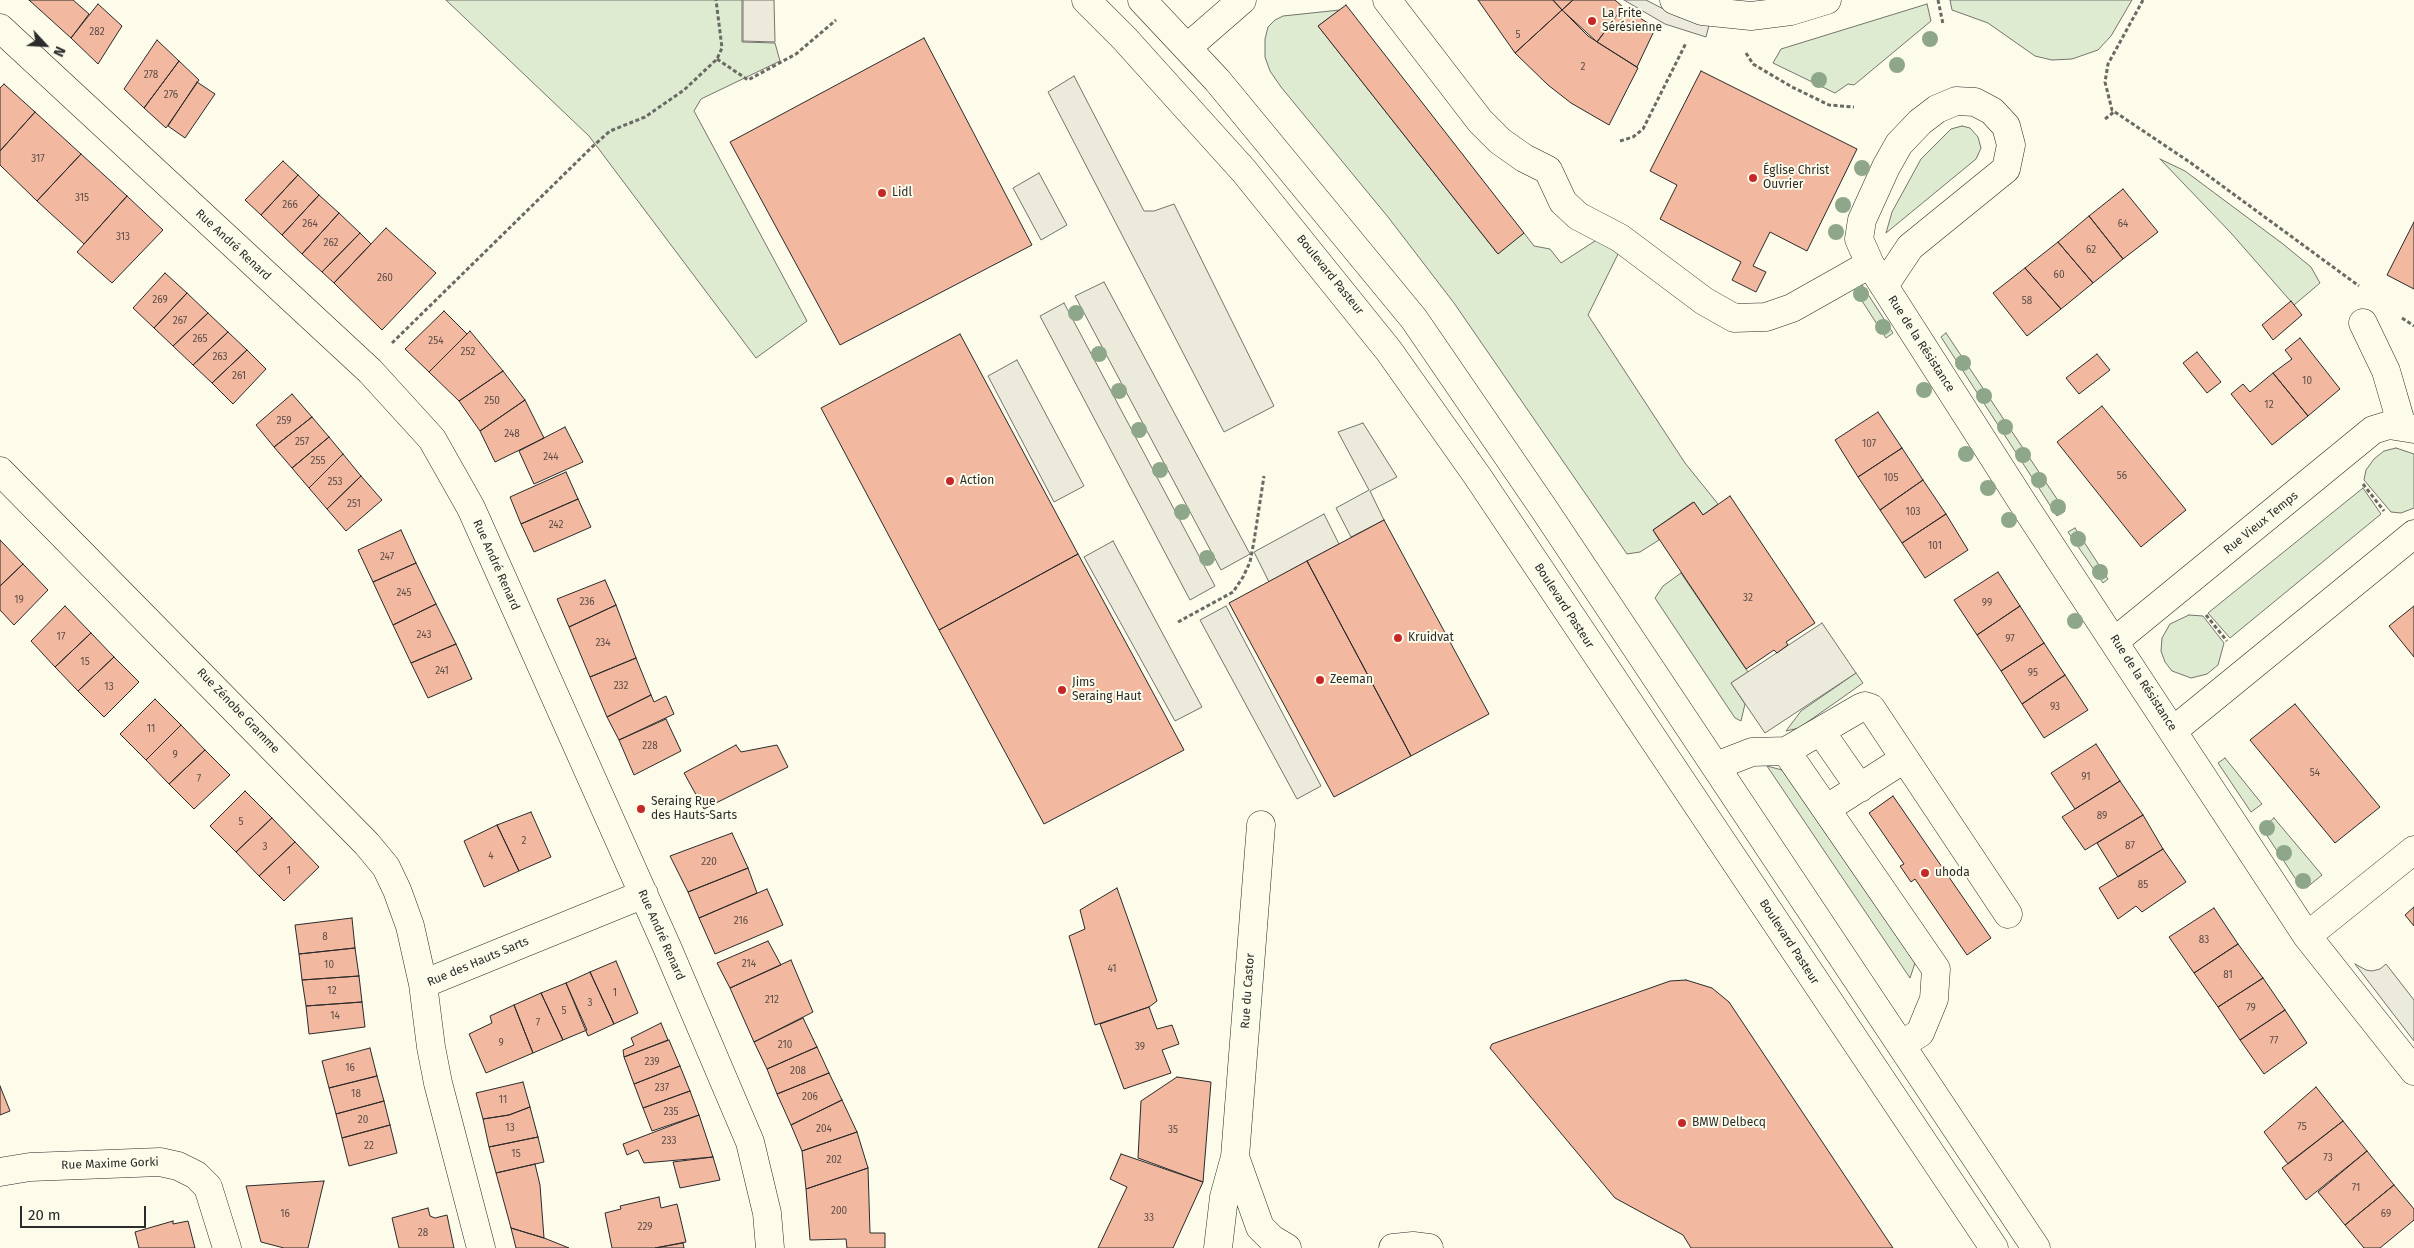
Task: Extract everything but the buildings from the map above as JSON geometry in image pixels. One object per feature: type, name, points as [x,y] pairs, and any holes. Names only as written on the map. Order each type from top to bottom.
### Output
[{"type":"street","name":"Boulevard Pasteur","points":[[1086,0],[1194,114],[1336,282],[1434,413],[1994,1248]]},
{"type":"street","points":[[1142,0],[1188,48],[1268,139],[1414,319],[1544,509],[1902,1044],[2036,1248]]},
{"type":"street","points":[[1194,114],[1186,79],[1188,48],[1242,0]]},
{"type":"street","points":[[1387,0],[1480,121],[1500,141],[1524,158],[1548,170],[1563,202],[1578,216],[1620,238],[1704,301],[1734,318],[1766,317],[1877,275]]},
{"type":"street","points":[[1674,0],[1702,11],[1751,16],[1791,11],[1827,0]]},
{"type":"street","name":"Rue André Renard","points":[[0,28],[370,371],[432,439],[471,508],[644,894],[750,1142],[767,1213],[770,1248]]},
{"type":"street","points":[[1124,38],[1188,48]]},
{"type":"street","name":"Rue de la Résistance","points":[[1877,275],[2006,168],[2011,145],[2006,126],[1992,111],[1975,102],[1956,101],[1937,109],[1920,122],[1899,144],[1886,167],[1862,220],[1859,239],[1877,275],[2024,505],[2174,730],[2307,936],[2414,1071]]},
{"type":"street","points":[[2363,323],[2386,371],[2408,428]]},
{"type":"street","name":"Rue Vieux Temps","points":[[2115,641],[2373,430],[2389,425],[2408,428]]},
{"type":"street","name":"Rue Zénobe Gramme","points":[[0,471],[367,844],[386,867],[397,890],[410,926],[423,984]]},
{"type":"street","points":[[2174,730],[2414,534]]},
{"type":"street","points":[[1716,766],[1752,752],[1786,751],[1866,706],[1870,708],[2008,914]]},
{"type":"street","points":[[1820,732],[1860,788]]},
{"type":"street","points":[[1786,751],[1936,969],[1934,999],[1920,1033],[1902,1044]]},
{"type":"street","points":[[1826,809],[1904,759]]},
{"type":"street","name":"Rue du Castor","points":[[1218,1248],[1224,1197],[1235,1157],[1261,825]]},
{"type":"street","points":[[2307,936],[2414,850]]},
{"type":"street","name":"Rue des Hauts Sarts","points":[[481,1248],[438,1082],[431,1047],[423,984],[644,894]]},
{"type":"street","name":"Rue du Castor","points":[[1235,1157],[1260,1227],[1277,1245]]},
{"type":"street","name":"Rue Maxime Gorki","points":[[0,1172],[30,1167],[160,1162],[178,1166],[196,1175],[208,1187],[226,1248]]},
{"type":"street","points":[[1393,1248],[1413,1246],[1430,1248]]},
{"type":"path","points":[[390,345],[610,131],[645,116],[684,90],[717,59],[722,48],[716,0]]},
{"type":"path","points":[[1938,0],[1943,24]]},
{"type":"path","points":[[2142,0],[2108,64],[2105,82],[2108,99],[2114,112],[2191,163],[2366,291]]},
{"type":"path","points":[[717,59],[748,80],[796,54],[836,20]]},
{"type":"path","points":[[1620,142],[1633,137],[1643,129],[1690,36]]},
{"type":"path","points":[[1745,52],[1753,64],[1784,83],[1829,104],[1854,107]]},
{"type":"path","points":[[2105,119],[2114,112]]},
{"type":"path","points":[[2401,317],[2414,326]]},
{"type":"path","points":[[1178,622],[1233,592],[1243,577],[1250,562],[1264,476]]},
{"type":"path","points":[[2362,482],[2387,515]]},
{"type":"path","points":[[2203,612],[2229,643]]},
{"type":"green space","points":[[446,0],[742,0],[742,42],[775,43],[780,61],[701,99],[694,111],[807,321],[756,358],[589,136]]},
{"type":"green space","points":[[1950,0],[2132,0],[2111,36],[2098,50],[2072,59],[2052,60],[2035,56],[1988,23],[1952,10]]},
{"type":"green space","points":[[1927,4],[1931,21],[1854,85],[1848,84],[1835,93],[1773,63],[1781,49]]},
{"type":"green space","points":[[1340,10],[1318,26],[1497,253],[1524,233],[1534,246],[1550,249],[1561,263],[1598,239],[1620,250],[1588,315],[1685,463],[1718,504],[1703,515],[1693,502],[1653,530],[1659,540],[1640,552],[1627,554],[1454,303],[1388,217],[1281,87],[1270,71],[1265,57],[1265,39],[1268,27],[1275,20],[1283,16]]},
{"type":"green space","points":[[1962,126],[1970,128],[1978,137],[1981,148],[1976,159],[1886,233],[1892,212],[1921,159],[1951,129]]},
{"type":"green space","points":[[2160,159],[2185,171],[2283,244],[2311,267],[2320,283],[2294,305],[2231,233]]},
{"type":"green space","points":[[1860,282],[1893,333],[1886,338],[1853,287]]},
{"type":"green space","points":[[1946,333],[2065,511],[2057,516],[1941,337]]},
{"type":"green space","points":[[2396,448],[2414,454],[2414,508],[2401,513],[2391,512],[2364,480],[2366,470],[2374,459],[2384,451]]},
{"type":"green space","points":[[2363,488],[2381,514],[2230,638],[2208,613]]},
{"type":"green space","points":[[2075,528],[2108,579],[2103,583],[2068,532]]},
{"type":"green space","points":[[1681,573],[1748,672],[1731,683],[1745,704],[1741,721],[1735,718],[1655,598],[1663,586]]},
{"type":"green space","points":[[2189,615],[2203,616],[2224,643],[2218,665],[2207,674],[2191,678],[2172,671],[2165,662],[2161,651],[2162,638],[2170,624]]},
{"type":"green space","points":[[1856,673],[1863,683],[1799,728],[1786,731],[1801,711]]},
{"type":"green space","points":[[2225,758],[2262,804],[2251,812],[2218,763]]},
{"type":"green space","points":[[1767,766],[1782,770],[1915,963],[1910,978]]},
{"type":"green space","points":[[2274,818],[2322,875],[2306,888],[2295,878],[2262,828]]},
{"type":"shaded area","points":[[743,0],[774,0],[775,42],[743,41]]},
{"type":"shaded area","points":[[1624,0],[1646,0],[1679,17],[1709,25],[1706,37],[1665,24]]},
{"type":"shaded area","points":[[1074,76],[1144,211],[1154,211],[1174,204],[1274,406],[1224,432],[1048,92]]},
{"type":"shaded area","points":[[1039,173],[1067,225],[1041,240],[1013,188]]},
{"type":"shaded area","points":[[1104,282],[1250,554],[1221,570],[1075,296]]},
{"type":"shaded area","points":[[1064,303],[1215,586],[1190,600],[1040,316]]},
{"type":"shaded area","points":[[1017,360],[1084,486],[1054,502],[988,376]]},
{"type":"shaded area","points":[[1363,423],[1397,477],[1370,491],[1384,520],[1351,537],[1336,508],[1369,490],[1338,432]]},
{"type":"shaded area","points":[[1324,514],[1339,544],[1269,582],[1254,552]]},
{"type":"shaded area","points":[[1113,541],[1202,707],[1175,721],[1084,557]]},
{"type":"shaded area","points":[[1226,606],[1321,786],[1297,799],[1200,620]]},
{"type":"shaded area","points":[[1822,623],[1856,673],[1765,733],[1731,683]]},
{"type":"shaded area","points":[[2355,964],[2372,971],[2380,969],[2386,964],[2414,1000],[2414,1041]]},
{"type":"place","name":"La Frite Sérésienne","points":[[1592,21]]},
{"type":"place","name":"Église Christ Ouvrier","points":[[1753,178]]},
{"type":"place","name":"Lidl","points":[[882,193]]},
{"type":"place","name":"Action","points":[[950,481]]},
{"type":"place","name":"Kruidvat","points":[[1398,638]]},
{"type":"place","name":"Zeeman","points":[[1320,680]]},
{"type":"place","name":"Jims Seraing Haut","points":[[1062,690]]},
{"type":"place","name":"Seraing Rue des Hauts-Sarts","points":[[641,809]]},
{"type":"place","name":"uhoda","points":[[1925,873]]},
{"type":"place","name":"BMW Delbecq","points":[[1682,1123]]}]
